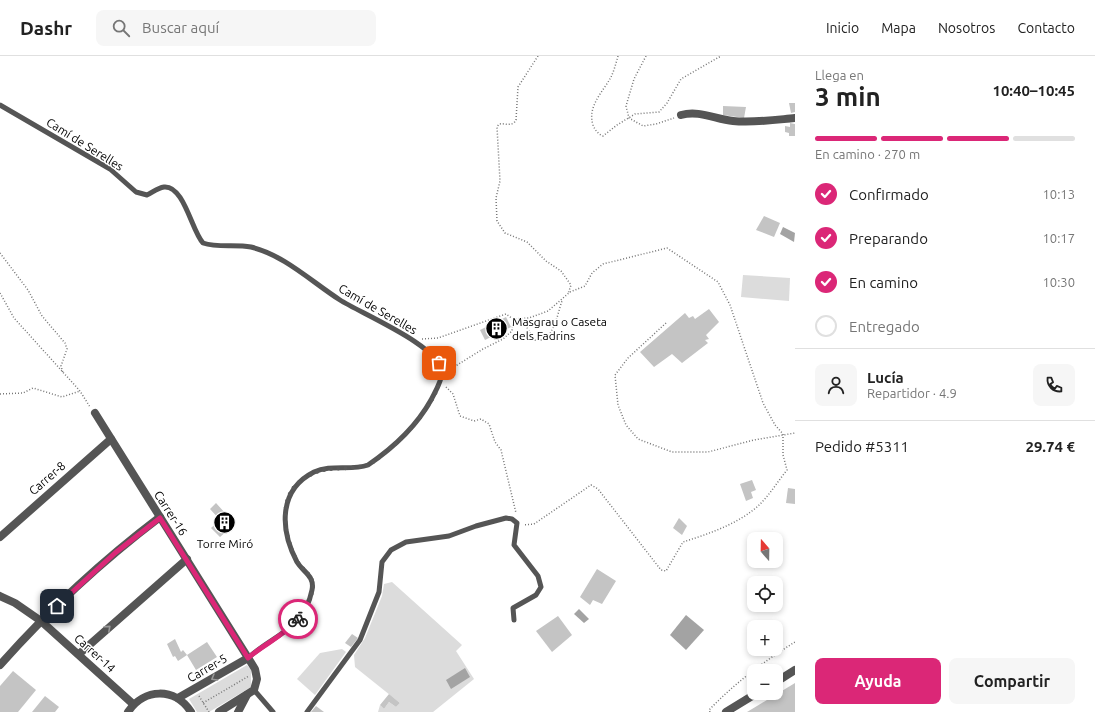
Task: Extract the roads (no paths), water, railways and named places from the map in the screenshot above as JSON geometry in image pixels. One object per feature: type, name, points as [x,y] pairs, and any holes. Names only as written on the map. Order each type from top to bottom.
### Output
[{"type":"street","points":[[681,115],[692,112],[733,121],[761,121],[795,118]]},
{"type":"street","name":"Carrer-16","points":[[94,413],[248,658],[257,679],[254,690]]},
{"type":"street","name":"Carrer-8","points":[[1,534],[111,439]]},
{"type":"street","points":[[0,665],[41,621],[115,553],[160,518]]},
{"type":"street","points":[[79,654],[187,559]]},
{"type":"street","name":"Carrer-14","points":[[0,596],[15,603],[41,621],[133,704]]},
{"type":"street","name":"Carrer-5","points":[[178,698],[248,658]]},
{"type":"street","points":[[783,678],[795,670]]},
{"type":"street","points":[[219,712],[254,690]]},
{"type":"street","points":[[128,712],[133,704],[143,697],[155,693],[167,694],[178,698],[187,705],[191,712]]},
{"type":"street","points":[[238,712],[247,695]]},
{"type":"street","points":[[726,712],[747,699]]},
{"type":"lane","name":"Camí de Serelles","points":[[0,105],[110,168],[136,192],[147,195],[159,188],[164,187],[172,189],[183,203],[193,223],[196,234],[203,243],[212,245],[251,247],[273,256],[339,300],[410,339],[436,358],[442,374],[439,383],[415,425],[372,462],[360,467],[318,470],[309,474],[290,494],[285,509],[288,535],[298,563],[312,579],[312,590],[303,613],[291,627],[248,658]]},
{"type":"lane","points":[[307,712],[360,640],[379,592],[382,562],[391,550],[406,542],[449,536],[476,526],[506,518],[512,519],[517,523],[514,545],[538,576],[541,587],[536,595],[513,608],[514,620]]},
{"type":"lane","points":[[254,690],[273,712]]},
{"type":"place","name":"Masgrau o Caseta dels Fadrins","points":[[496,328]]},
{"type":"place","name":"Torre Miró","points":[[225,522]]}]
